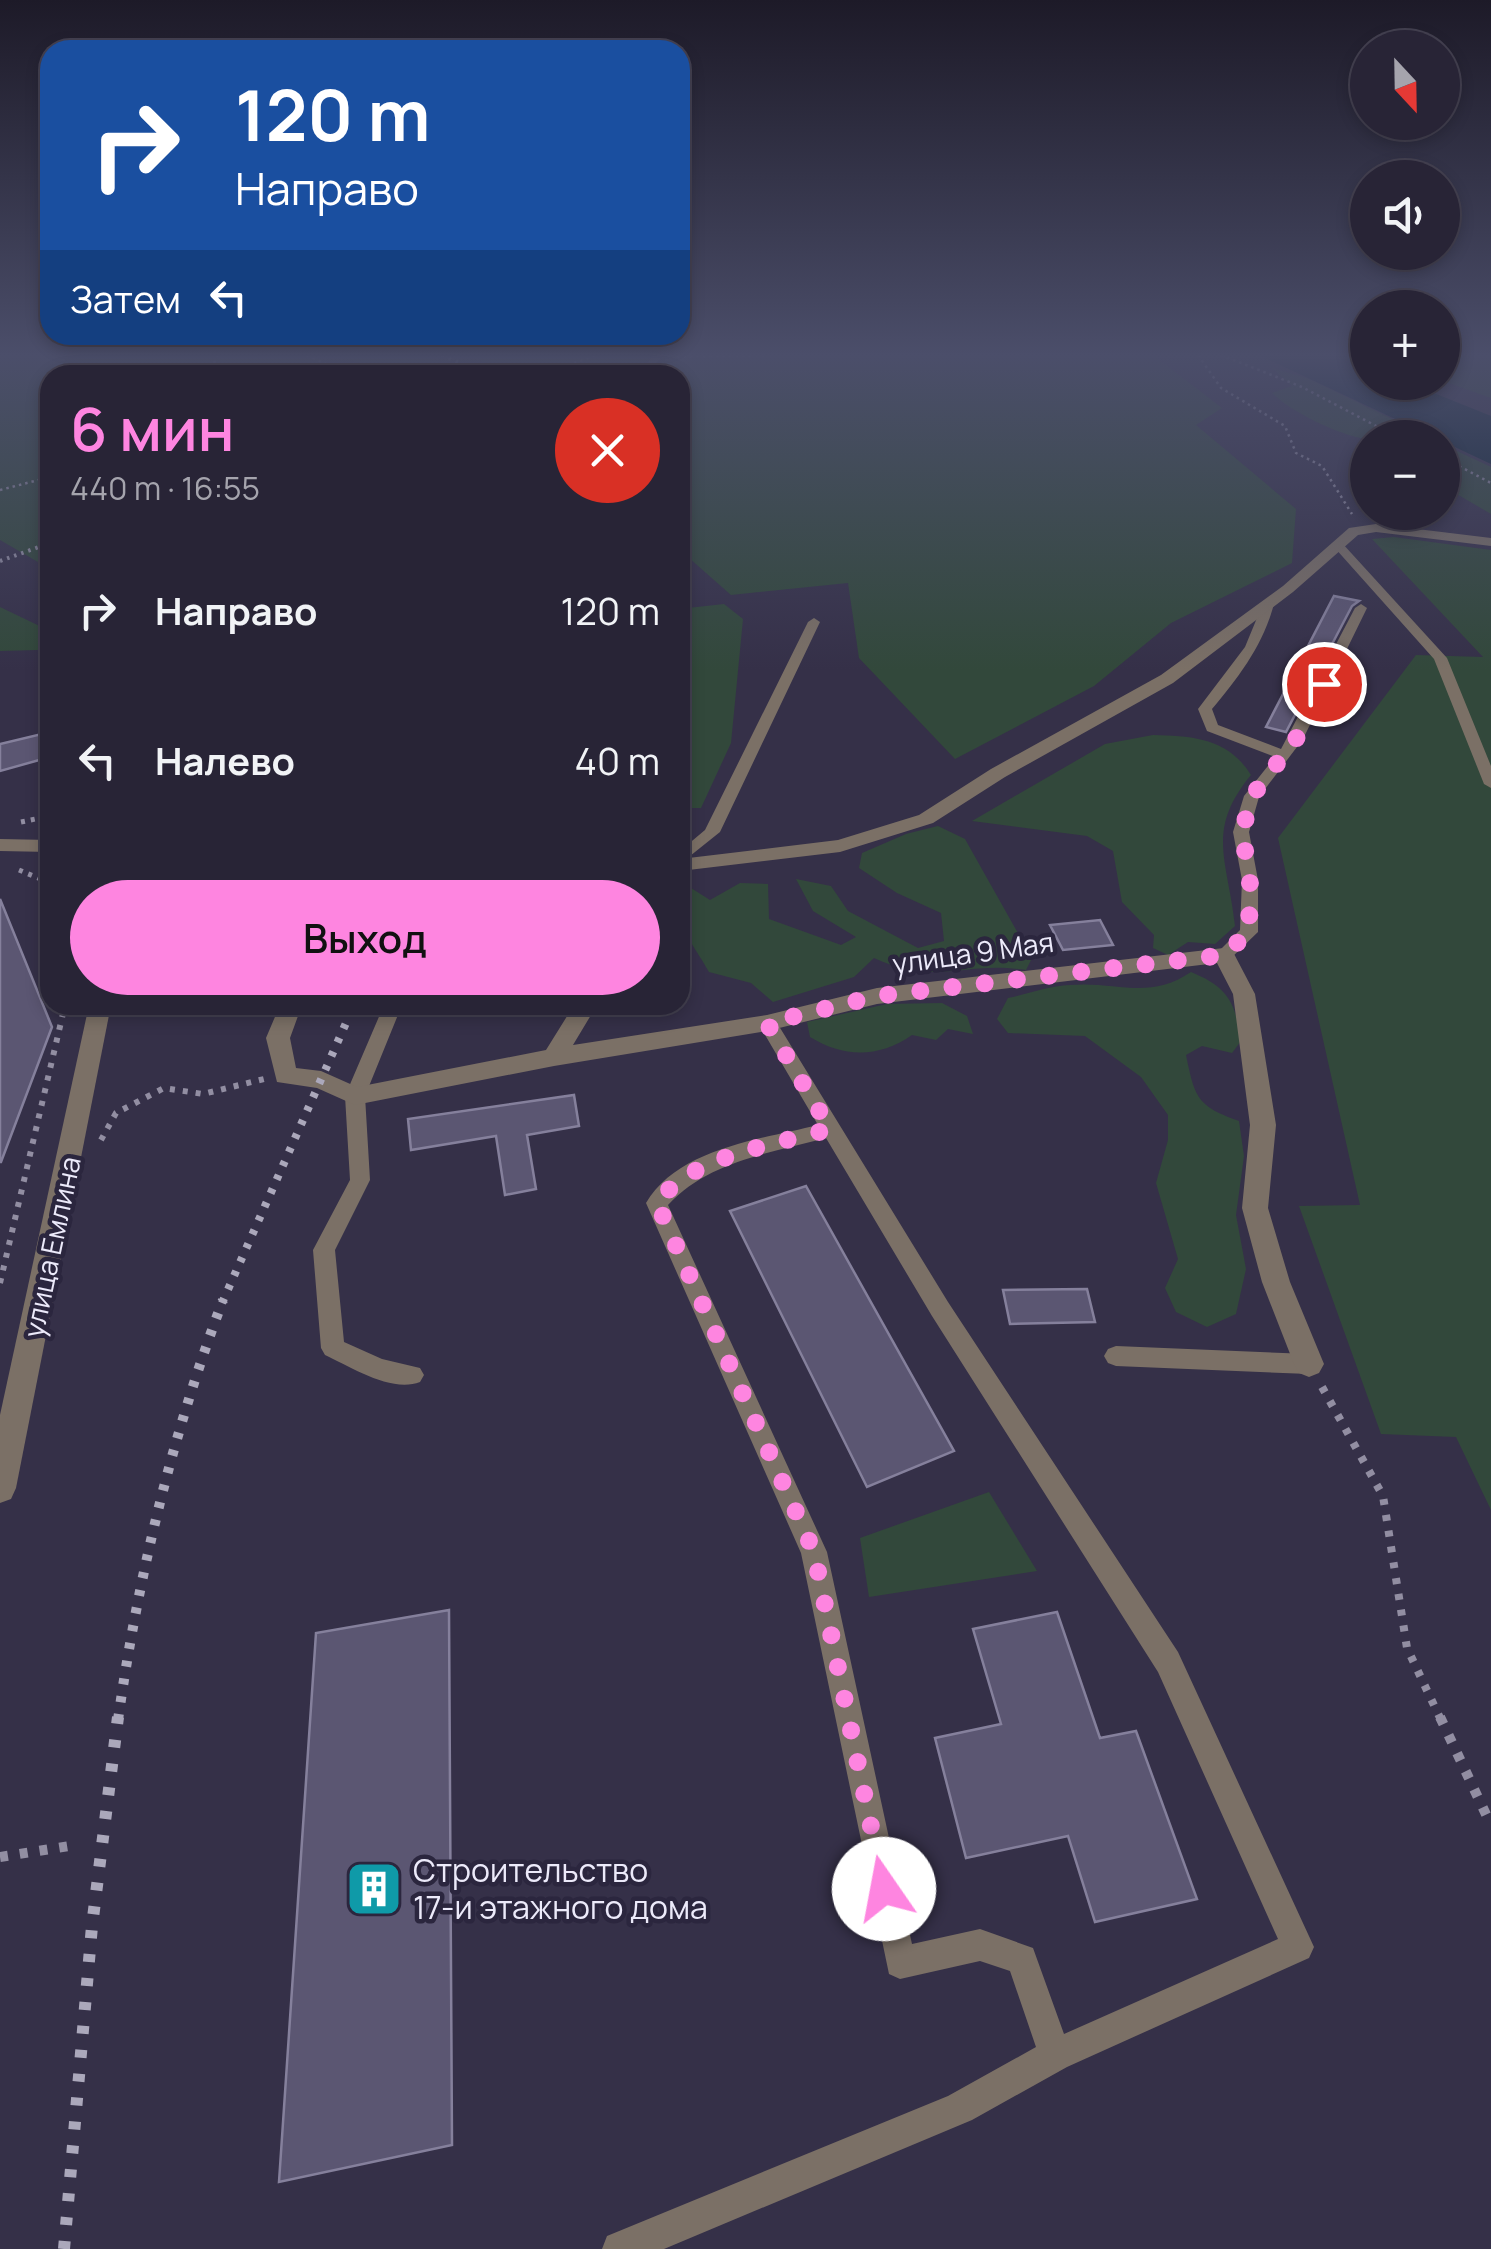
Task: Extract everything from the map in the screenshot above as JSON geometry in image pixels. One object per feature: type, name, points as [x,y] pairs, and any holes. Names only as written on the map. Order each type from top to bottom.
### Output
[{"type":"street","points":[[690,861],[840,846],[926,819],[998,773],[1167,679],[1268,604],[1354,530]]},
{"type":"street","points":[[1392,530],[1491,542]]},
{"type":"street","points":[[0,845],[40,846]]},
{"type":"street","points":[[1224,955],[1244,994],[1264,1125],[1255,1208],[1276,1282],[1309,1364]]},
{"type":"street","name":"улица 9 Мая","points":[[355,1096],[554,1057],[767,1023],[877,996],[1224,955]]},
{"type":"street","name":"улица Емлина","points":[[0,1488],[98,1015]]},
{"type":"street","points":[[287,1015],[278,1038],[286,1076],[321,1080],[355,1096]]},
{"type":"street","points":[[554,1057],[580,1015]]},
{"type":"lane","points":[[1338,545],[1440,658],[1491,784]]},
{"type":"lane","points":[[1268,604],[1262,628],[1243,664],[1205,709],[1212,728],[1283,755]]},
{"type":"lane","points":[[1224,955],[1249,932],[1250,880],[1242,832],[1252,796],[1296,739],[1361,608]]},
{"type":"lane","points":[[690,853],[712,832],[814,622]]},
{"type":"lane","points":[[389,1015],[355,1096],[360,1180],[324,1250],[333,1348],[380,1370],[412,1375]]},
{"type":"lane","points":[[620,2249],[658,2241],[960,2108],[1055,2055],[1298,1947],[1168,1662],[940,1309],[865,1179],[830,1129],[767,1023]]},
{"type":"lane","points":[[830,1129],[711,1165],[670,1184],[657,1203],[814,1552],[900,1963],[980,1945],[1022,1958],[1055,2055]]},
{"type":"lane","points":[[1116,1356],[1309,1364]]},
{"type":"path","points":[[1310,460],[1322,466],[1350,505]]},
{"type":"path","points":[[1460,467],[1491,482]]},
{"type":"path","points":[[0,490],[40,479]]},
{"type":"path","points":[[0,560],[40,546]]},
{"type":"path","points":[[11,869],[40,879]]},
{"type":"path","points":[[0,1282],[63,1015]]},
{"type":"path","points":[[116,1113],[164,1088],[203,1094],[286,1076]]},
{"type":"path","points":[[1309,1364],[1383,1496],[1406,1648],[1491,1825]]},
{"type":"path","points":[[0,1857],[76,1845]]},
{"type":"green space","points":[[0,460],[40,460],[40,563],[0,540]]},
{"type":"green space","points":[[690,460],[1238,460],[1296,509],[1292,563],[1171,623],[1094,686],[955,759],[859,658],[848,583],[731,595],[690,559]]},
{"type":"green space","points":[[1460,460],[1476,460],[1491,467],[1491,514],[1460,496]]},
{"type":"green space","points":[[1394,537],[1491,550],[1491,1510],[1456,1437],[1381,1434],[1299,1206],[1360,1205],[1278,838],[1416,655],[1483,657],[1372,539]]},
{"type":"green space","points":[[724,604],[743,619],[731,743],[701,808],[690,808],[690,608]]},
{"type":"green space","points":[[0,607],[40,626],[38,650],[0,651]]},
{"type":"green space","points":[[1153,735],[1208,741],[1232,753],[1251,775],[1228,813],[1224,830],[1235,926],[1215,944],[1188,942],[1168,955],[1153,948],[1154,935],[1122,902],[1113,851],[1087,836],[972,821],[1105,744]]},
{"type":"green space","points":[[938,826],[965,839],[1032,958],[1026,970],[916,971],[874,958],[854,977],[773,1002],[751,983],[709,972],[690,940],[691,888],[710,900],[740,883],[768,884],[769,919],[841,945],[856,937],[813,911],[796,879],[831,886],[848,911],[918,948],[944,941],[941,913],[897,893],[859,868],[862,853],[906,834]]},
{"type":"green space","points":[[1191,972],[1214,984],[1228,998],[1241,1041],[1232,1053],[1202,1046],[1186,1055],[1200,1098],[1214,1110],[1239,1121],[1244,1156],[1236,1215],[1246,1269],[1236,1314],[1207,1327],[1176,1312],[1165,1288],[1178,1259],[1156,1183],[1168,1140],[1168,1115],[1141,1077],[1085,1036],[1008,1033],[997,1019],[1008,998],[1039,990],[1087,984],[1146,988],[1161,986]]},
{"type":"green space","points":[[942,1003],[967,1016],[973,1034],[948,1029],[936,1040],[912,1035],[887,1048],[849,1052],[810,1037],[807,1022],[887,1004]]},
{"type":"green space","points":[[989,1492],[1037,1571],[869,1597],[860,1538]]},
{"type":"building","points":[[1334,596],[1359,601],[1352,606],[1286,732],[1266,727]]},
{"type":"building","points":[[40,734],[40,760],[0,771],[0,744]]},
{"type":"building","points":[[0,899],[40,997],[40,1015],[47,1015],[52,1027],[0,1162]]},
{"type":"building","points":[[1100,920],[1113,945],[1063,950],[1050,925]]},
{"type":"building","points":[[574,1095],[579,1126],[527,1135],[536,1189],[505,1195],[496,1136],[411,1150],[408,1119]]},
{"type":"building","points":[[806,1186],[954,1451],[867,1487],[730,1211]]},
{"type":"building","points":[[1087,1289],[1095,1322],[1010,1324],[1003,1290]]},
{"type":"building","name":"Строительство 17-и этажного дома","points":[[449,1610],[452,2145],[279,2182],[316,1633]]},
{"type":"building","points":[[1057,1612],[1100,1738],[1136,1731],[1197,1899],[1095,1922],[1068,1836],[966,1858],[935,1738],[1001,1724],[973,1629]]},
{"type":"railway","points":[[222,1303],[350,1015]]},
{"type":"railway","points":[[118,1720],[159,1507],[188,1402],[223,1300]]},
{"type":"railway","points":[[64,2249],[92,1926],[118,1717]]},
{"type":"place","name":"Строительство 17-и этажного дома","points":[[374,1889]]},
{"type":"route","points":[[884,1889],[814,1552],[798,1509],[657,1203],[670,1184],[711,1165],[830,1129],[800,1085],[767,1023],[877,996],[1224,955],[1249,932],[1250,880],[1242,832],[1252,796],[1296,739],[1324,684]]}]
